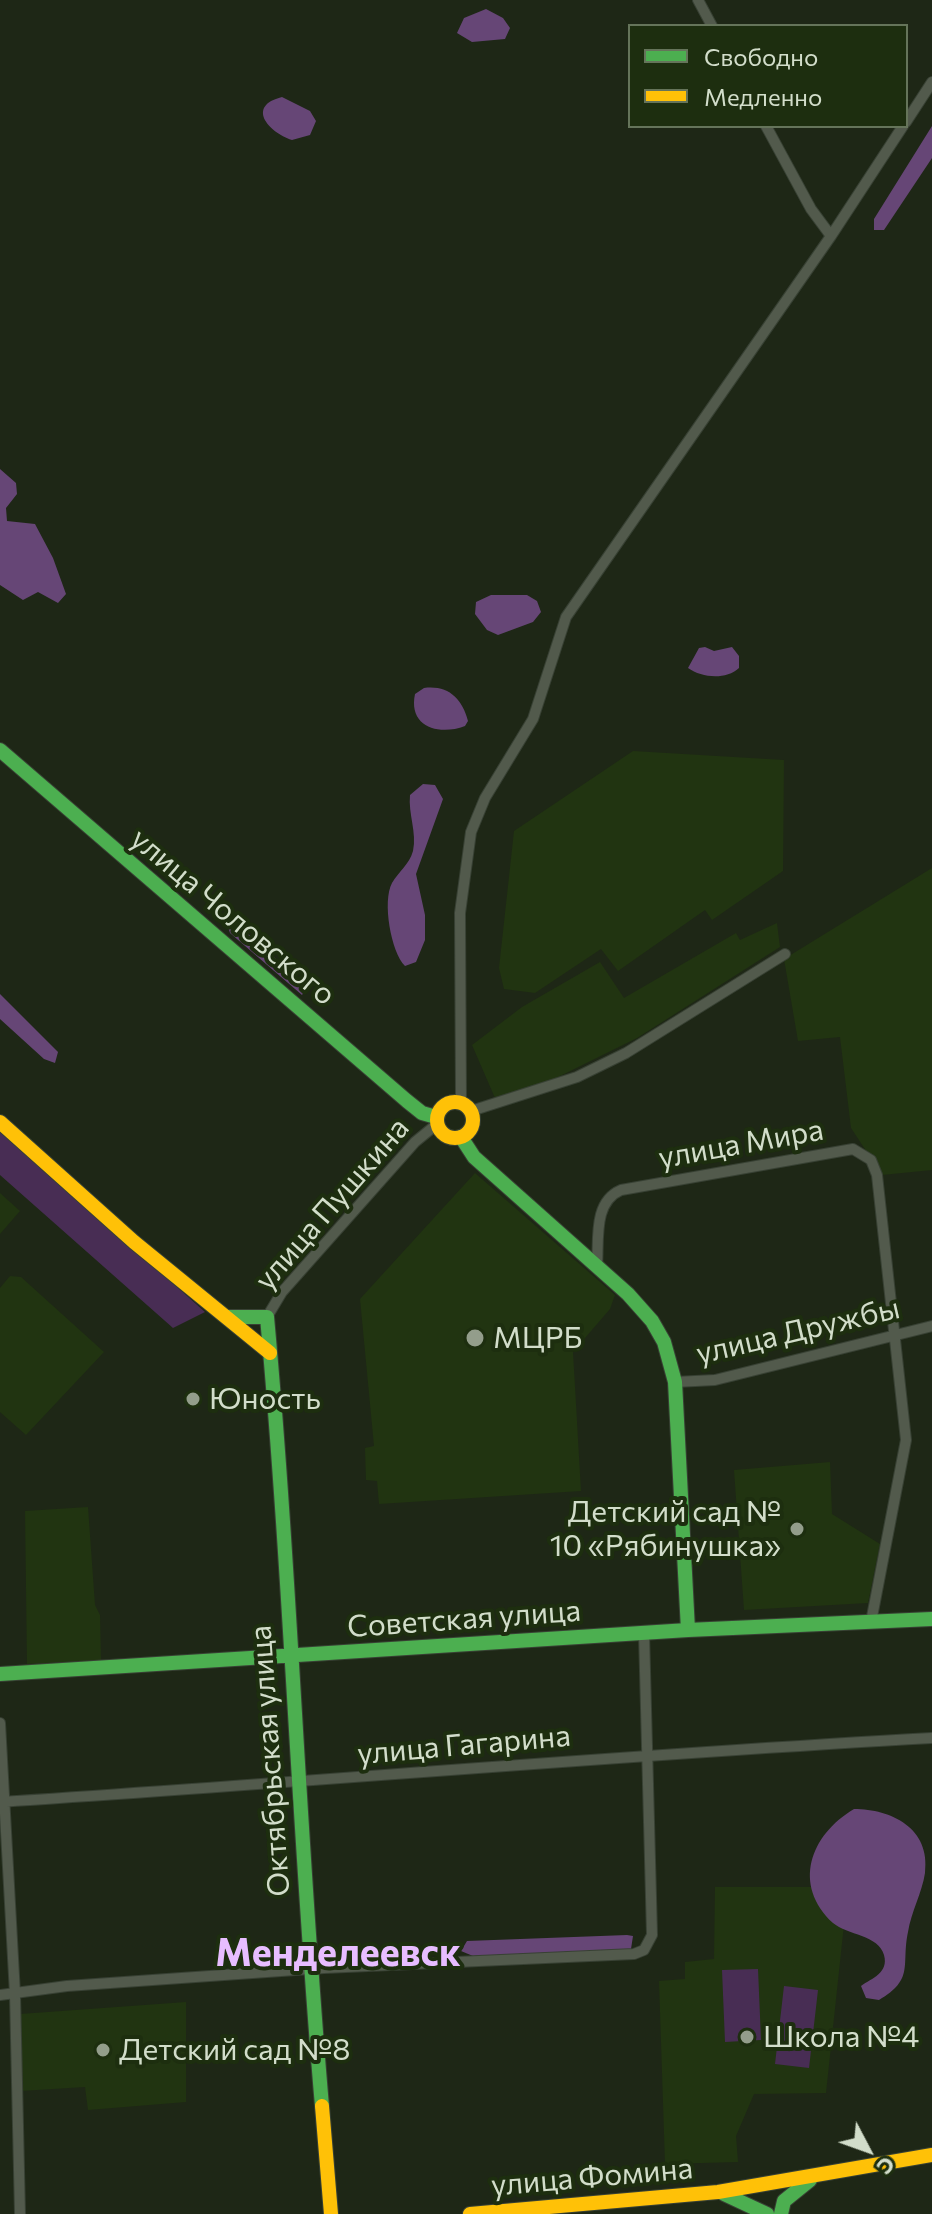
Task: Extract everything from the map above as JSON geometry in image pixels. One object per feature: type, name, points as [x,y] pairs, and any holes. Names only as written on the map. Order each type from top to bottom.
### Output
[{"type":"street","points":[[698,0],[711,24]]},
{"type":"street","points":[[908,118],[932,82]]},
{"type":"street","points":[[767,128],[811,209],[831,236]]},
{"type":"street","points":[[785,954],[626,1053],[577,1077],[466,1107],[446,1104],[436,1120],[446,1136],[461,1137],[472,1126],[466,1107],[460,913],[465,861],[477,813],[533,719],[566,617],[831,236],[901,128]]},
{"type":"street","name":"улица Чоловского","points":[[0,751],[407,1101],[436,1120]]},
{"type":"street","name":"улица Пушкина","points":[[267,1317],[282,1292],[436,1120]]},
{"type":"street","points":[[0,1122],[134,1242],[228,1317],[252,1342],[270,1353]]},
{"type":"street","points":[[461,1137],[469,1151],[489,1171],[597,1266],[652,1321],[670,1355],[675,1382],[682,1573],[688,1630]]},
{"type":"street","name":"улица Мира","points":[[597,1266],[601,1209],[615,1192],[853,1149],[871,1160],[877,1175],[894,1334]]},
{"type":"street","points":[[228,1317],[267,1317]]},
{"type":"street","name":"Октябрьская улица","points":[[267,1317],[282,1486],[289,1655],[310,1970],[331,2214]]},
{"type":"street","name":"улица Дружбы","points":[[675,1382],[715,1380],[932,1326]]},
{"type":"street","points":[[871,1622],[906,1440],[894,1334]]},
{"type":"street","name":"Советская улица","points":[[0,1674],[688,1630],[932,1619]]},
{"type":"street","points":[[0,1995],[67,1986],[634,1954],[644,1950],[652,1935],[644,1633]]},
{"type":"street","points":[[0,1723],[15,1994],[20,2214]]},
{"type":"street","name":"улица Гагарина","points":[[2,1802],[299,1782],[649,1753],[932,1738]]},
{"type":"street","name":"улица Фомина","points":[[470,2214],[718,2192],[932,2155]]},
{"type":"street","points":[[781,2214],[790,2193],[815,2176]]},
{"type":"street","points":[[718,2192],[737,2197],[767,2214]]},
{"type":"shaded area","points":[[486,9],[503,18],[510,28],[505,39],[472,42],[457,33],[464,18]]},
{"type":"shaded area","points":[[282,97],[310,111],[316,121],[310,135],[292,140],[275,131],[264,119],[265,106]]},
{"type":"shaded area","points":[[932,126],[932,158],[884,230],[874,230],[874,219]]},
{"type":"shaded area","points":[[0,469],[16,483],[17,494],[6,508],[7,521],[35,524],[53,558],[66,594],[58,603],[38,592],[23,600],[0,585]]},
{"type":"shaded area","points":[[491,595],[527,595],[537,601],[541,612],[533,622],[498,635],[487,630],[475,614],[476,602]]},
{"type":"shaded area","points":[[732,647],[739,656],[739,668],[714,676],[688,668],[699,648],[714,651]]},
{"type":"shaded area","points":[[424,688],[440,689],[453,695],[465,713],[468,721],[465,726],[436,729],[421,721],[414,705],[415,694]]},
{"type":"shaded area","points":[[633,751],[784,760],[783,871],[712,920],[705,910],[618,971],[601,949],[535,993],[504,989],[499,968],[514,831]]},
{"type":"shaded area","points":[[423,784],[435,785],[443,799],[416,874],[425,915],[425,940],[416,962],[405,966],[392,938],[389,891],[413,851],[410,795]]},
{"type":"shaded area","points":[[932,868],[932,1170],[882,1175],[851,1128],[840,1037],[798,1041],[784,959]]},
{"type":"shaded area","points":[[777,923],[780,947],[637,1038],[552,1080],[495,1098],[472,1045],[522,1007],[600,962],[624,998],[736,933],[740,940]]},
{"type":"shaded area","points":[[227,924],[238,925],[301,981],[305,990],[302,995],[230,933]]},
{"type":"shaded area","points":[[0,994],[58,1052],[55,1063],[44,1059],[0,1019]]},
{"type":"shaded area","points":[[0,1129],[205,1312],[173,1328],[0,1175]]},
{"type":"shaded area","name":"МЦРБ","points":[[475,1173],[615,1295],[610,1309],[573,1352],[581,1491],[379,1504],[377,1481],[366,1480],[365,1448],[374,1446],[360,1299]]},
{"type":"shaded area","points":[[0,1193],[20,1211],[0,1234]]},
{"type":"shaded area","points":[[10,1276],[21,1277],[104,1352],[26,1435],[0,1412],[0,1288]]},
{"type":"shaded area","name":"Детский сад № 10 «Рябинушка»","points":[[830,1462],[832,1514],[880,1544],[868,1603],[744,1610],[734,1470]]},
{"type":"shaded area","points":[[88,1507],[95,1605],[100,1615],[101,1660],[27,1664],[25,1511]]},
{"type":"shaded area","points":[[854,1809],[882,1813],[906,1824],[922,1844],[925,1857],[924,1880],[908,1932],[902,1978],[879,2000],[866,1998],[861,1986],[882,1971],[885,1961],[881,1948],[869,1939],[833,1923],[820,1908],[810,1877],[817,1846],[826,1832]]},
{"type":"shaded area","name":"Школа №4","points":[[715,1887],[848,1887],[826,2093],[754,2094],[736,2136],[738,2162],[665,2164],[659,1981],[685,1979],[685,1962],[714,1959]]},
{"type":"shaded area","points":[[633,1936],[631,1949],[473,1956],[461,1951],[467,1941]]},
{"type":"shaded area","points":[[758,1969],[761,2040],[725,2042],[722,1970]]},
{"type":"shaded area","points":[[784,1986],[818,1990],[809,2068],[775,2064]]},
{"type":"shaded area","name":"Детский сад №8","points":[[186,2002],[186,2102],[88,2110],[85,2087],[21,2091],[20,2014]]},
{"type":"traffic: fast","points":[[0,750],[407,1101],[422,1113],[436,1117]]},
{"type":"traffic: fast","points":[[461,1137],[474,1157],[628,1294],[652,1321],[664,1342],[675,1382],[688,1630]]},
{"type":"traffic: fast","points":[[228,1317],[267,1317],[322,2106]]},
{"type":"traffic: fast","points":[[0,1674],[688,1630],[932,1619]]},
{"type":"traffic: fast","points":[[781,2214],[784,2201],[810,2180]]},
{"type":"traffic: fast","points":[[724,2194],[767,2214]]},
{"type":"traffic: slow","points":[[455,1102],[468,1107],[473,1120],[468,1133],[455,1138],[442,1133],[437,1120],[442,1107],[455,1102]]},
{"type":"traffic: slow","points":[[0,1122],[134,1242],[270,1353]]},
{"type":"traffic: slow","points":[[322,2106],[331,2214]]},
{"type":"traffic: slow","points":[[470,2214],[718,2192],[932,2155]]},
{"type":"place","name":"МЦРБ","points":[[475,1338]]},
{"type":"place","name":"Юность","points":[[193,1399]]},
{"type":"place","name":"Детский сад № 10 «Рябинушка»","points":[[797,1529]]},
{"type":"place","name":"Школа №4","points":[[747,2037]]},
{"type":"place","name":"Детский сад №8","points":[[103,2050]]},
{"type":"district","name":"Менделеевск","points":[[338,1953]]}]
